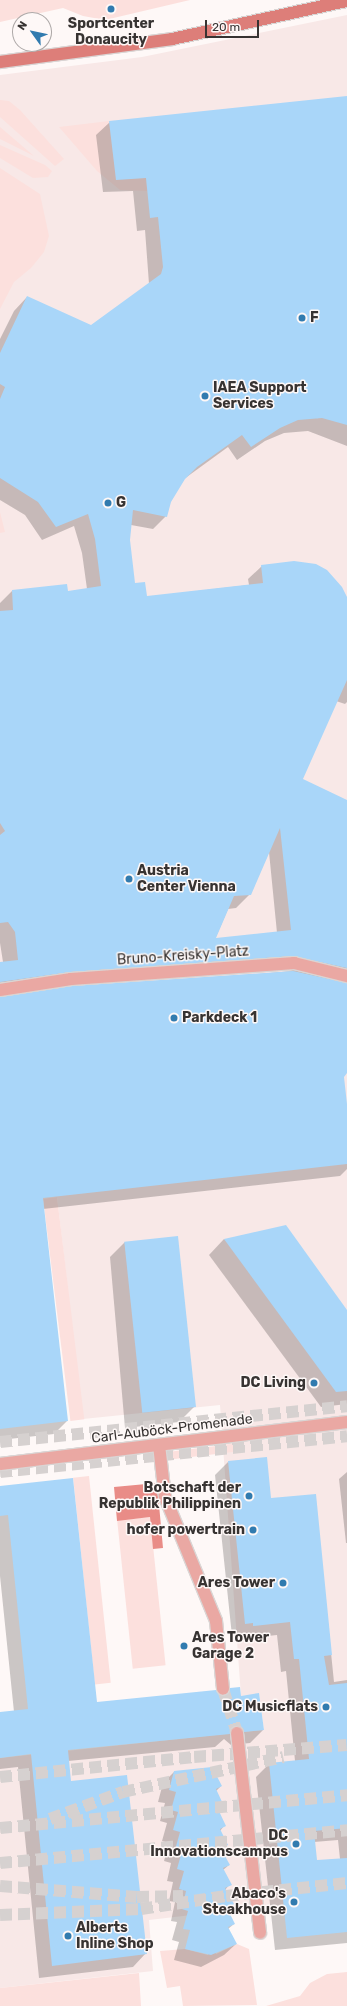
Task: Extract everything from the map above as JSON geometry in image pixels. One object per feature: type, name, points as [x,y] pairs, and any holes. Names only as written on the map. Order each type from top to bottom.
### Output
[{"type":"main road","points":[[0,62],[172,39],[347,0]]},
{"type":"street","name":"Bruno-Kreisky-Platz","points":[[0,990],[71,979],[294,963],[347,976]]},
{"type":"street","name":"Carl-Auböck-Promenade","points":[[0,1464],[347,1422]]},
{"type":"street","points":[[159,1445],[164,1497],[216,1621],[223,1689]]},
{"type":"street","points":[[237,1733],[260,1933]]},
{"type":"shaded area","name":"Sportcenter Donaucity","points":[[0,0],[190,0],[105,20],[83,16],[63,8],[45,12],[12,12],[12,19],[0,22]]},
{"type":"shaded area","points":[[347,15],[347,1897],[149,1920],[153,1971],[0,1988],[0,1758],[264,1730],[259,1694],[241,1696],[220,1405],[83,1419],[57,1197],[0,1203],[0,75],[142,57]]},
{"type":"shaded area","points":[[0,100],[9,101],[20,110],[64,159],[55,166],[0,117]]},
{"type":"shaded area","points":[[109,121],[116,179],[146,178],[147,191],[120,190],[97,171],[59,127]]},
{"type":"shaded area","points":[[0,127],[34,156],[0,139]]},
{"type":"shaded area","points":[[0,145],[45,165],[52,171],[48,177],[33,178],[0,158]]},
{"type":"shaded area","points":[[0,168],[40,194],[49,236],[44,252],[31,268],[14,282],[0,309]]},
{"type":"shaded area","points":[[0,512],[5,532],[0,533]]},
{"type":"shaded area","points":[[57,1197],[84,1419],[70,1421],[43,1199]]},
{"type":"shaded area","points":[[240,1443],[241,1451],[165,1460],[164,1452]]},
{"type":"shaded area","points":[[89,1476],[111,1683],[95,1685],[73,1478]]},
{"type":"shaded area","points":[[157,1483],[163,1548],[153,1549],[150,1517],[117,1521],[114,1487]]},
{"type":"shaded area","points":[[150,1517],[166,1665],[133,1669],[117,1520]]},
{"type":"shaded area","points":[[237,1944],[249,1949],[257,2005],[183,2006],[180,1986],[167,1988],[160,1951],[185,1949],[208,1955],[210,1950],[213,1949],[216,1954]]},
{"type":"shaded area","points":[[347,1972],[347,2006],[266,2006],[300,1996],[310,1983],[327,1974]]},
{"type":"shaded area","points":[[139,1973],[141,2006],[0,2006],[0,1988]]},
{"type":"building","points":[[347,96],[347,425],[322,418],[298,420],[280,428],[251,447],[242,435],[197,467],[185,479],[171,502],[167,517],[133,510],[130,540],[135,583],[145,582],[147,596],[263,583],[261,565],[294,561],[316,564],[327,570],[342,587],[347,597],[347,680],[303,779],[347,800],[347,968],[293,956],[70,972],[0,982],[0,962],[18,960],[15,932],[8,922],[0,923],[0,835],[5,831],[0,823],[0,611],[13,610],[12,590],[67,584],[68,591],[101,586],[95,539],[88,514],[56,527],[38,502],[0,478],[0,399],[5,387],[0,384],[0,353],[27,296],[91,325],[161,274],[163,267],[158,217],[150,218],[146,178],[116,180],[109,121]],"holes":[[[280,828],[291,930],[216,938],[234,896],[251,895]]]},
{"type":"building","name":"Parkdeck 1","points":[[293,971],[347,983],[347,1073],[344,1077],[347,1104],[347,1164],[43,1198],[68,1421],[0,1429],[0,997],[72,986]]},
{"type":"building","points":[[286,1225],[347,1310],[347,1391],[336,1392],[224,1239]]},
{"type":"building","points":[[178,1236],[196,1407],[142,1413],[124,1242]]},
{"type":"building","points":[[267,1457],[271,1498],[316,1494],[332,1655],[324,1656],[329,1685],[347,1683],[347,1828],[314,1831],[317,1860],[347,1858],[347,1932],[287,1938],[269,1763],[309,1759],[299,1659],[294,1659],[290,1622],[253,1626],[253,1623],[245,1624],[228,1461]]},
{"type":"building","points":[[73,1478],[97,1702],[216,1690],[220,1696],[224,1696],[230,1688],[240,1687],[241,1696],[259,1693],[264,1730],[244,1732],[243,1728],[237,1726],[232,1727],[230,1734],[68,1750],[71,1781],[127,1775],[147,1954],[52,1966],[31,1754],[0,1758],[0,1712],[28,1709],[8,1515],[0,1516],[0,1486]]},
{"type":"building","points":[[212,1767],[222,1786],[216,1789],[224,1806],[218,1809],[226,1826],[220,1829],[228,1845],[221,1849],[230,1865],[223,1868],[232,1885],[225,1888],[234,1904],[227,1908],[235,1924],[228,1927],[237,1944],[211,1955],[185,1949],[190,1930],[183,1929],[188,1911],[182,1909],[186,1891],[179,1889],[184,1871],[177,1869],[182,1851],[175,1850],[180,1832],[173,1830],[178,1812],[171,1810],[176,1792],[169,1790],[174,1771]]},
{"type":"tunnel","points":[[0,1442],[347,1406]]},
{"type":"tunnel","points":[[0,1472],[347,1436]]},
{"type":"tunnel","points":[[223,1689],[237,1733]]},
{"type":"tunnel","points":[[0,1777],[194,1757],[347,1745]]},
{"type":"tunnel","points":[[50,1819],[123,1792],[283,1757]]},
{"type":"tunnel","points":[[0,1828],[347,1795]]},
{"type":"tunnel","points":[[0,1863],[347,1830]]},
{"type":"tunnel","points":[[0,1915],[141,1909],[226,1896],[347,1883]]},
{"type":"tunnel","points":[[0,1886],[137,1897],[183,1896]]},
{"type":"place","name":"Sportcenter Donaucity","points":[[111,9]]},
{"type":"place","name":"F","points":[[302,318]]},
{"type":"place","name":"IAEA Support Services","points":[[205,396]]},
{"type":"place","name":"G","points":[[108,503]]},
{"type":"place","name":"Austria Center Vienna","points":[[129,879]]},
{"type":"place","name":"Parkdeck 1","points":[[174,1018]]},
{"type":"place","name":"DC Living","points":[[314,1383]]},
{"type":"place","name":"Botschaft der Republik Philippinen","points":[[249,1496]]},
{"type":"place","name":"hofer powertrain","points":[[253,1530]]},
{"type":"place","name":"Ares Tower","points":[[283,1583]]},
{"type":"place","name":"Ares Tower Garage 2","points":[[184,1646]]},
{"type":"place","name":"DC Musicflats","points":[[326,1707]]},
{"type":"place","name":"DC Innovationscampus","points":[[296,1844]]},
{"type":"place","name":"Abaco's Steakhouse","points":[[294,1902]]},
{"type":"place","name":"Alberts Inline Shop","points":[[68,1936]]}]
